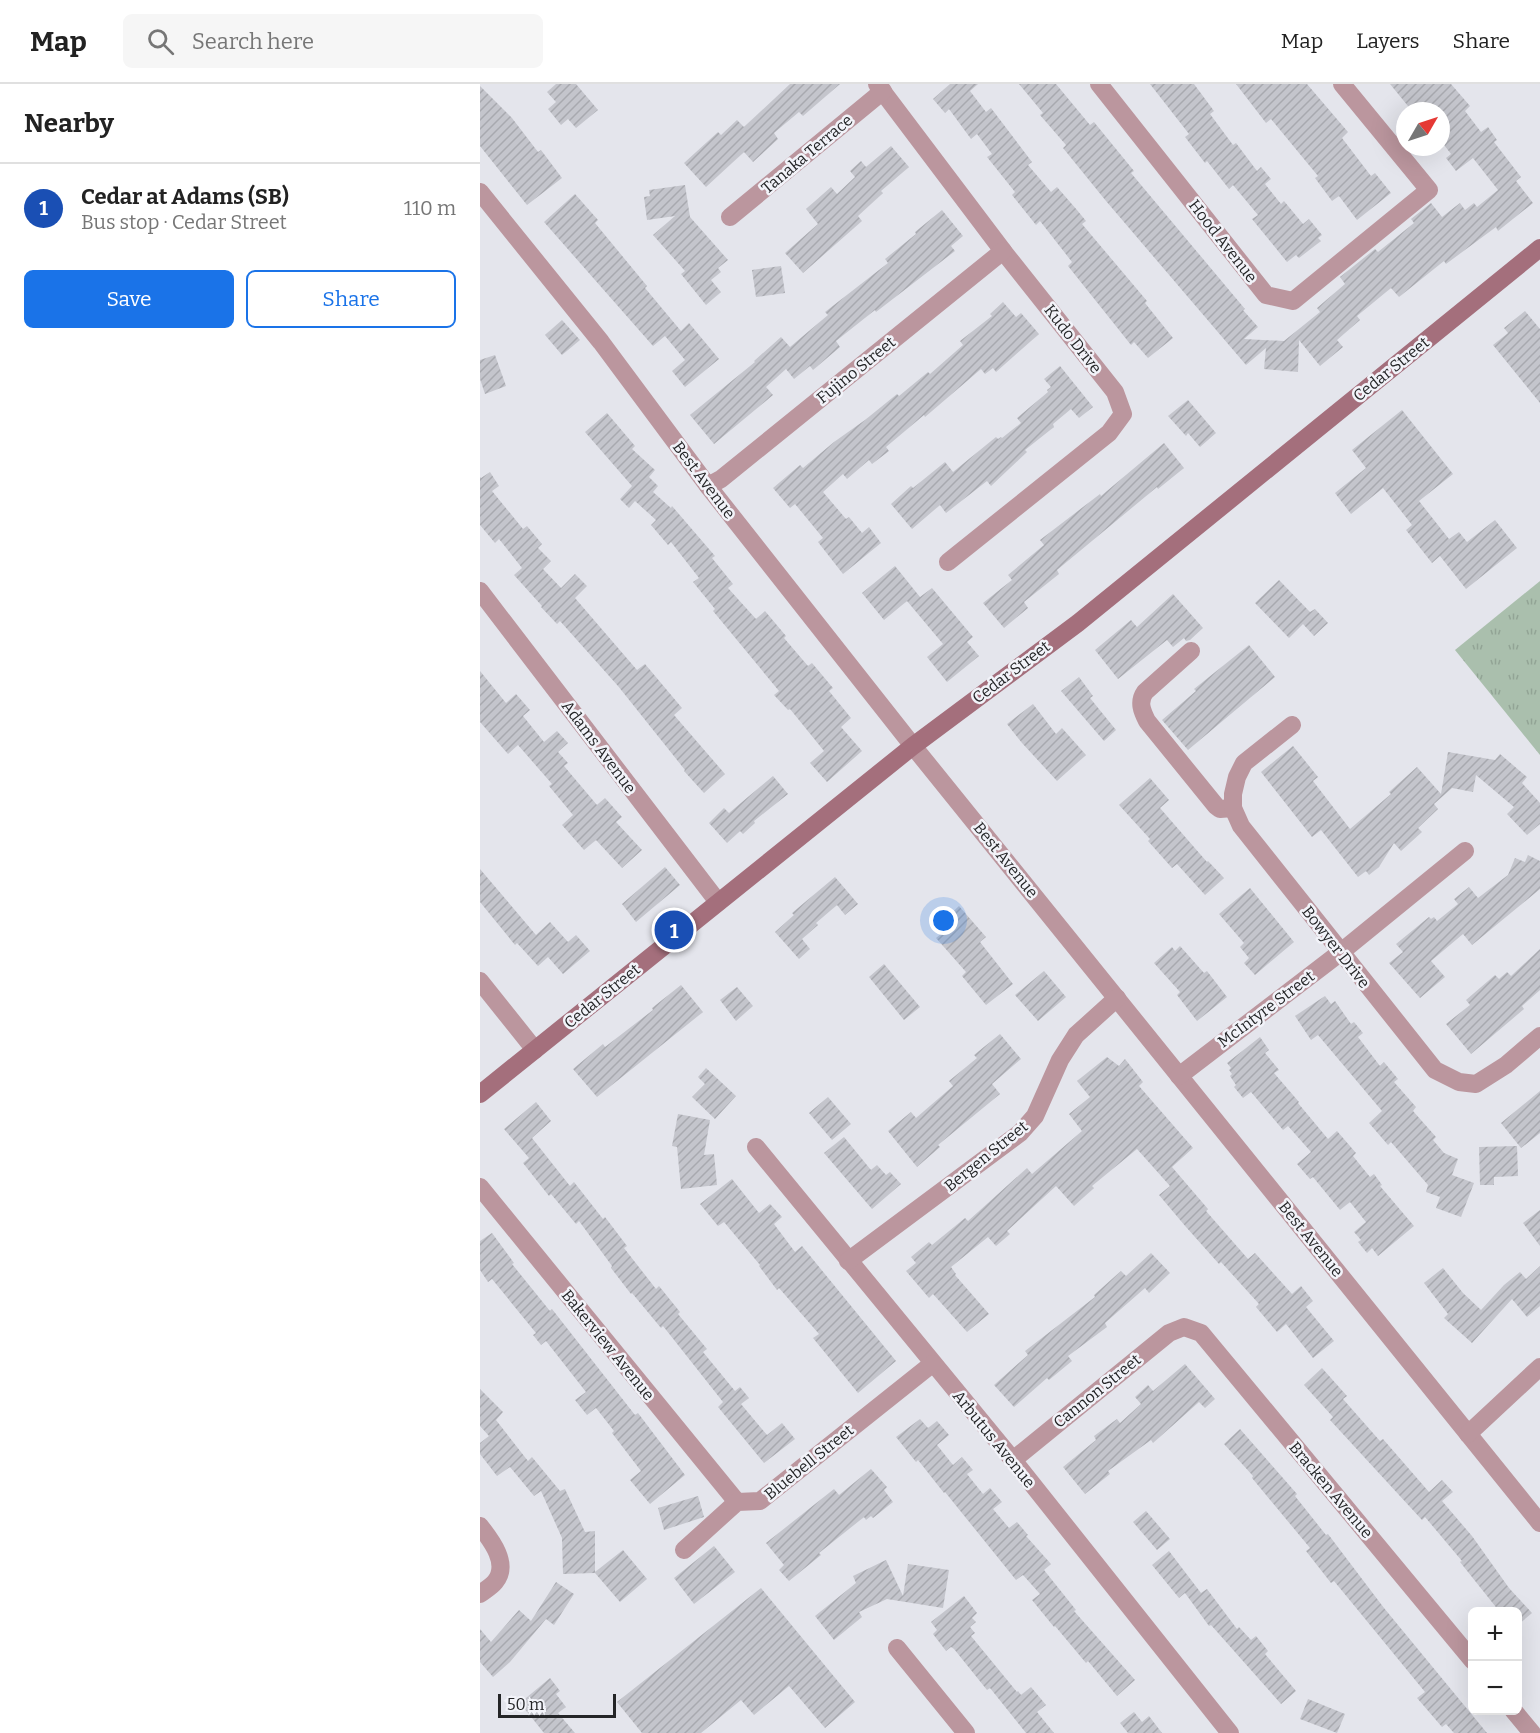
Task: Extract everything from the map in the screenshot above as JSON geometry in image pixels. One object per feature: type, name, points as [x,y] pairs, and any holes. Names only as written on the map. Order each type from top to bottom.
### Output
[{"type":"main road","name":"Cedar Street","points":[[480,1094],[913,746],[1078,623],[1540,248]]},
{"type":"street","name":"Hood Avenue","points":[[1100,84],[1266,295],[1293,301],[1429,190],[1342,84]]},
{"type":"street","name":"Tanaka Terrace","points":[[730,218],[880,88]]},
{"type":"street","name":"Kudo Drive","points":[[880,88],[1003,251],[1115,392],[1123,414],[1109,433],[948,562]]},
{"type":"street","name":"Best Avenue","points":[[480,192],[601,342],[708,486],[913,746],[1540,1522]]},
{"type":"street","name":"Fujino Street","points":[[708,486],[721,478],[1003,251]]},
{"type":"street","name":"Adams Avenue","points":[[480,591],[718,902]]},
{"type":"street","points":[[1191,651],[1145,692],[1141,698],[1141,708],[1147,721],[1220,809],[1233,808],[1237,777],[1244,763],[1292,725]]},
{"type":"street","name":"Bowyer Drive","points":[[1233,808],[1241,826],[1435,1070],[1459,1082],[1476,1084],[1506,1065],[1540,1036]]},
{"type":"street","name":"McIntyre Street","points":[[1179,1076],[1341,952],[1465,851]]},
{"type":"street","points":[[480,981],[535,1050]]},
{"type":"street","name":"Bergen Street","points":[[848,1261],[1020,1133],[1035,1116],[1060,1060],[1076,1035],[1117,998]]},
{"type":"street","name":"Arbutus Avenue","points":[[756,1147],[1013,1460],[1230,1733]]},
{"type":"street","name":"Bakerview Avenue","points":[[480,1187],[737,1502]]},
{"type":"street","name":"Cannon Street","points":[[1013,1460],[1169,1333],[1184,1327]]},
{"type":"street","name":"Bracken Avenue","points":[[1184,1327],[1201,1333],[1468,1655]]},
{"type":"street","name":"Bluebell Street","points":[[737,1502],[760,1501],[932,1364]]},
{"type":"street","points":[[1468,1434],[1540,1367]]},
{"type":"street","points":[[684,1550],[737,1502]]},
{"type":"street","points":[[480,1526],[497,1551],[500,1571],[496,1581],[480,1594]]},
{"type":"street","points":[[897,1648],[966,1733]]},
{"type":"street","points":[[1517,1715],[1532,1733]]},
{"type":"green space","points":[[1540,581],[1540,755],[1455,650]]},
{"type":"building","points":[[556,84],[576,84],[598,110],[576,128],[568,119],[561,125],[548,109],[556,102],[547,92]]},
{"type":"building","points":[[790,84],[840,84],[803,116],[799,112],[774,133],[778,139],[753,162],[744,152],[706,187],[684,163],[718,132],[721,135],[737,120],[744,127]]},
{"type":"building","points":[[950,84],[978,84],[970,91],[986,112],[991,108],[1032,162],[1028,165],[1051,192],[1057,187],[1086,221],[1082,224],[1147,301],[1145,303],[1173,338],[1148,358],[1134,342],[1131,345],[1068,266],[1072,262],[1040,221],[1036,225],[1012,195],[1015,192],[987,157],[992,154],[977,134],[971,139],[949,109],[945,113],[933,99]]},
{"type":"building","points":[[1019,84],[1056,84],[1090,125],[1094,122],[1134,171],[1131,173],[1258,327],[1244,339],[1284,341],[1320,312],[1317,308],[1345,284],[1340,277],[1375,249],[1378,252],[1414,223],[1411,219],[1431,203],[1442,217],[1460,203],[1465,210],[1474,203],[1477,207],[1498,190],[1473,158],[1456,171],[1446,158],[1451,154],[1450,102],[1405,102],[1390,84],[1451,84],[1470,106],[1465,111],[1481,132],[1488,127],[1497,140],[1494,142],[1521,177],[1516,181],[1533,203],[1498,231],[1496,227],[1446,264],[1444,261],[1399,297],[1391,288],[1357,316],[1360,320],[1337,340],[1343,347],[1320,366],[1299,340],[1298,372],[1264,369],[1266,348],[1246,365],[1063,148],[1066,145],[1040,115],[1043,113]]},
{"type":"building","points":[[1150,84],[1194,84],[1214,111],[1210,114],[1233,145],[1236,143],[1257,171],[1261,167],[1271,179],[1265,184],[1281,204],[1284,201],[1303,224],[1309,219],[1322,235],[1318,238],[1321,241],[1299,258],[1296,255],[1287,262],[1252,219],[1258,215],[1233,185],[1229,189],[1207,161],[1205,163],[1185,137],[1189,134]]},
{"type":"building","points":[[1236,84],[1307,84],[1348,132],[1342,138],[1371,176],[1375,173],[1391,193],[1357,220],[1339,196],[1332,201],[1315,178],[1318,176],[1271,119],[1266,123]]},
{"type":"building","points":[[480,86],[512,118],[538,152],[541,150],[562,178],[527,205],[480,146]]},
{"type":"building","points":[[891,146],[909,167],[881,191],[883,193],[858,216],[862,221],[803,273],[785,253],[818,224],[806,209],[831,187],[837,194],[855,177],[850,171],[861,161],[866,167]]},
{"type":"building","points":[[685,185],[690,217],[728,260],[718,268],[721,272],[711,280],[721,292],[706,305],[681,274],[685,271],[653,235],[675,216],[647,220],[644,197],[650,196],[649,190]]},
{"type":"building","points":[[575,194],[598,220],[595,223],[681,331],[689,323],[719,359],[685,387],[672,371],[685,360],[665,336],[653,346],[544,222]]},
{"type":"building","points":[[942,210],[963,236],[951,246],[955,251],[836,341],[840,347],[813,370],[810,366],[794,379],[786,369],[766,387],[773,395],[714,444],[690,415],[755,362],[781,337],[790,347],[828,315],[825,312],[888,263],[885,259]]},
{"type":"building","points":[[781,266],[785,293],[756,297],[752,270]]},
{"type":"building","points":[[1003,302],[1016,317],[1021,313],[1039,334],[996,372],[993,368],[985,374],[981,369],[886,447],[889,451],[872,464],[869,460],[847,479],[843,474],[823,492],[846,519],[849,517],[862,533],[869,527],[881,543],[843,574],[818,542],[823,538],[795,504],[790,508],[773,488],[800,465],[803,468],[897,394],[899,396],[928,372],[930,374],[963,345],[960,341],[992,316],[990,314]]},
{"type":"building","points":[[1525,311],[1540,329],[1540,403],[1493,345],[1508,333],[1504,328]]},
{"type":"building","points":[[562,320],[580,340],[562,355],[545,335]]},
{"type":"building","points":[[495,355],[506,386],[485,394],[480,379],[480,360]]},
{"type":"building","points":[[1060,366],[1093,407],[1079,418],[1071,409],[1053,424],[1054,427],[1025,450],[1027,452],[991,486],[987,481],[946,513],[940,505],[912,529],[891,504],[911,486],[913,488],[945,462],[953,472],[996,437],[1002,438],[1021,423],[1017,418],[1048,392],[1047,390],[1051,387],[1044,379]]},
{"type":"building","points":[[1188,400],[1216,433],[1200,447],[1188,433],[1186,436],[1168,416]]},
{"type":"building","points":[[1402,410],[1453,474],[1419,501],[1449,539],[1459,532],[1467,542],[1495,520],[1517,548],[1466,589],[1440,556],[1432,563],[1406,530],[1412,525],[1383,488],[1351,514],[1335,493],[1366,468],[1352,450]]},
{"type":"building","points":[[607,413],[635,446],[632,449],[655,470],[649,477],[658,486],[653,492],[671,508],[672,506],[715,556],[712,558],[733,584],[728,588],[756,619],[765,611],[808,666],[812,663],[833,688],[829,691],[851,718],[841,727],[862,751],[827,782],[810,763],[824,751],[790,709],[788,710],[774,695],[779,691],[713,611],[715,609],[693,582],[699,578],[671,542],[668,545],[651,525],[656,520],[635,501],[629,508],[620,499],[632,486],[585,432]]},
{"type":"building","points":[[1164,443],[1184,468],[1158,489],[1157,487],[1057,570],[1059,574],[1024,602],[1028,608],[1004,628],[983,603],[1012,580],[1008,575],[1044,545],[1040,540],[1100,494],[1101,496]]},
{"type":"building","points":[[490,472],[499,486],[492,491],[523,529],[527,526],[542,544],[538,548],[551,561],[543,569],[561,588],[575,574],[587,586],[575,598],[637,670],[645,664],[682,708],[674,715],[725,774],[704,793],[684,771],[618,686],[560,621],[557,624],[541,607],[514,575],[522,568],[499,539],[495,543],[480,525],[480,477]]},
{"type":"building","points":[[895,566],[920,597],[932,588],[973,637],[967,642],[979,656],[947,682],[927,657],[943,644],[907,601],[884,620],[862,593]]},
{"type":"building","points":[[1279,580],[1310,612],[1315,609],[1328,623],[1314,636],[1303,624],[1289,638],[1255,603]]},
{"type":"building","points":[[1173,594],[1203,628],[1190,640],[1186,641],[1184,638],[1173,647],[1167,640],[1118,679],[1095,650],[1131,620],[1137,627]]},
{"type":"building","points":[[1249,645],[1275,677],[1188,750],[1162,720],[1196,691],[1194,689]]},
{"type":"building","points":[[480,671],[506,703],[516,694],[530,710],[523,716],[544,742],[557,731],[568,743],[558,752],[568,763],[564,766],[597,805],[605,798],[622,817],[616,822],[642,850],[622,868],[596,840],[584,850],[562,825],[573,815],[549,786],[552,784],[518,745],[508,754],[480,722]]},
{"type":"building","points":[[1079,677],[1093,696],[1090,698],[1116,730],[1104,741],[1061,691]]},
{"type":"building","points":[[1033,704],[1056,734],[1062,728],[1086,755],[1057,781],[1007,724]]},
{"type":"building","points":[[1293,746],[1318,777],[1313,781],[1350,829],[1391,794],[1389,792],[1417,767],[1441,794],[1448,752],[1495,760],[1500,754],[1527,777],[1522,783],[1540,803],[1540,824],[1527,835],[1507,814],[1514,807],[1476,775],[1473,792],[1452,788],[1434,804],[1438,809],[1418,828],[1422,832],[1401,851],[1394,843],[1379,867],[1369,875],[1366,871],[1358,877],[1321,830],[1312,837],[1261,772]]},
{"type":"building","points":[[773,776],[788,794],[754,821],[755,823],[743,834],[740,831],[727,843],[709,823],[724,808],[729,813]]},
{"type":"building","points":[[1150,778],[1169,800],[1160,808],[1224,878],[1205,895],[1177,864],[1172,868],[1148,841],[1150,839],[1119,805]]},
{"type":"building","points":[[1528,855],[1540,861],[1540,889],[1472,945],[1463,934],[1431,961],[1445,977],[1420,998],[1389,963],[1403,952],[1396,944],[1429,917],[1431,919],[1434,917],[1437,921],[1458,904],[1454,899],[1469,887],[1478,898],[1508,875],[1515,858],[1525,862]]},
{"type":"building","points":[[665,867],[680,885],[636,922],[622,904]]},
{"type":"building","points":[[480,869],[536,935],[550,922],[568,942],[576,935],[590,951],[563,974],[548,957],[538,966],[517,943],[515,945],[480,902]]},
{"type":"building","points":[[835,877],[858,904],[845,915],[837,905],[816,923],[818,925],[802,939],[810,949],[799,959],[775,932],[794,915],[792,913]]},
{"type":"building","points":[[1250,888],[1294,942],[1255,975],[1244,963],[1249,958],[1240,947],[1244,943],[1219,914]]},
{"type":"building","points":[[959,906],[986,937],[980,942],[1013,984],[986,1005],[962,976],[966,972],[936,938],[950,926],[944,920]]},
{"type":"building","points":[[1180,946],[1204,973],[1207,971],[1227,997],[1197,1021],[1177,995],[1180,992],[1154,963],[1172,947],[1175,951]]},
{"type":"building","points":[[1540,949],[1540,990],[1522,1006],[1524,1009],[1471,1054],[1446,1024],[1470,1005],[1466,1000],[1495,975],[1499,979],[1507,972],[1511,976]]},
{"type":"building","points":[[884,964],[920,1007],[904,1020],[869,977]]},
{"type":"building","points":[[1044,971],[1066,997],[1038,1021],[1015,995]]},
{"type":"building","points":[[681,985],[703,1012],[597,1097],[573,1069],[603,1044],[605,1047],[653,1010],[652,1008]]},
{"type":"building","points":[[737,987],[753,1006],[736,1021],[720,1000]]},
{"type":"building","points":[[1325,996],[1331,1004],[1335,1001],[1351,1024],[1354,1022],[1363,1033],[1358,1037],[1380,1066],[1384,1062],[1398,1079],[1394,1082],[1416,1107],[1413,1111],[1436,1137],[1433,1140],[1444,1153],[1458,1159],[1452,1175],[1474,1183],[1461,1217],[1436,1208],[1440,1197],[1426,1192],[1428,1185],[1391,1142],[1388,1145],[1369,1123],[1382,1111],[1318,1035],[1311,1040],[1295,1016]]},
{"type":"building","points":[[1000,1034],[1021,1059],[992,1084],[1000,1094],[938,1145],[940,1147],[917,1167],[888,1131],[911,1112],[916,1118],[953,1086],[949,1081],[977,1058],[974,1055]]},
{"type":"building","points":[[1260,1037],[1269,1050],[1265,1053],[1279,1070],[1274,1073],[1298,1103],[1328,1139],[1337,1131],[1356,1153],[1353,1156],[1370,1177],[1374,1174],[1382,1185],[1380,1186],[1414,1226],[1378,1256],[1372,1248],[1367,1253],[1358,1242],[1361,1240],[1354,1232],[1366,1222],[1350,1202],[1340,1210],[1313,1177],[1310,1179],[1297,1164],[1311,1152],[1288,1126],[1283,1130],[1251,1092],[1243,1098],[1234,1087],[1236,1085],[1230,1076],[1231,1068],[1227,1063]]},
{"type":"building","points":[[1107,1057],[1119,1066],[1125,1059],[1143,1082],[1139,1086],[1193,1148],[1172,1167],[1208,1209],[1206,1211],[1248,1259],[1255,1253],[1292,1294],[1301,1286],[1313,1301],[1306,1307],[1334,1341],[1313,1358],[1286,1324],[1277,1332],[1256,1307],[1259,1304],[1221,1262],[1219,1264],[1159,1195],[1170,1186],[1137,1149],[1092,1186],[1094,1188],[1074,1206],[1056,1186],[1007,1231],[1010,1234],[996,1246],[988,1237],[951,1267],[955,1275],[989,1314],[967,1332],[933,1294],[929,1298],[906,1271],[916,1263],[911,1257],[929,1242],[932,1245],[965,1218],[968,1221],[1027,1168],[1032,1174],[1082,1131],[1069,1114],[1090,1097],[1077,1081]]},
{"type":"building","points":[[706,1068],[736,1096],[715,1119],[692,1097],[705,1084],[698,1077]]},
{"type":"building","points":[[1540,1091],[1540,1133],[1521,1148],[1501,1123]]},
{"type":"building","points":[[828,1097],[851,1124],[832,1140],[809,1113]]},
{"type":"building","points":[[536,1102],[551,1121],[532,1138],[570,1186],[574,1182],[603,1219],[605,1217],[627,1246],[624,1248],[656,1289],[659,1286],[680,1312],[678,1314],[707,1349],[703,1352],[735,1391],[740,1387],[749,1398],[741,1404],[767,1435],[782,1423],[795,1439],[764,1463],[718,1407],[723,1402],[663,1326],[661,1328],[631,1294],[579,1221],[576,1224],[551,1194],[549,1196],[523,1163],[529,1158],[504,1129]]},
{"type":"building","points":[[678,1114],[710,1120],[704,1155],[714,1154],[717,1185],[681,1189],[677,1147],[672,1146]]},
{"type":"building","points":[[844,1137],[871,1170],[877,1165],[886,1175],[890,1172],[901,1184],[872,1209],[824,1153]]},
{"type":"building","points":[[1517,1146],[1518,1176],[1494,1177],[1494,1185],[1480,1185],[1479,1147]]},
{"type":"building","points":[[732,1179],[759,1213],[770,1204],[782,1217],[774,1224],[795,1252],[802,1246],[896,1361],[858,1393],[813,1338],[819,1334],[779,1288],[777,1290],[760,1265],[724,1222],[718,1226],[700,1204]]},
{"type":"building","points":[[1540,1210],[1540,1246],[1523,1223]]},
{"type":"building","points":[[492,1233],[514,1263],[512,1264],[550,1311],[552,1309],[635,1415],[638,1413],[685,1475],[650,1504],[630,1480],[641,1471],[612,1433],[614,1431],[596,1408],[587,1415],[575,1400],[586,1392],[546,1341],[541,1345],[533,1335],[536,1333],[492,1279],[488,1282],[480,1270],[480,1241]]},
{"type":"building","points":[[1151,1253],[1170,1273],[1149,1293],[1145,1288],[1105,1323],[1107,1327],[1068,1356],[1072,1361],[1049,1380],[1047,1378],[1014,1407],[994,1385],[1028,1355],[1025,1351],[1095,1297],[1094,1295],[1121,1271],[1126,1276]]},
{"type":"building","points":[[1540,1266],[1540,1306],[1527,1317],[1512,1299],[1472,1343],[1444,1318],[1448,1314],[1424,1283],[1443,1268],[1463,1293],[1481,1310],[1504,1285],[1520,1272],[1526,1279]]},
{"type":"building","points":[[1185,1364],[1215,1399],[1205,1408],[1199,1402],[1153,1443],[1151,1440],[1108,1471],[1110,1474],[1085,1494],[1063,1467],[1096,1440],[1094,1436],[1117,1419],[1120,1423],[1141,1404],[1135,1397],[1148,1385],[1153,1391]]},
{"type":"building","points":[[1322,1368],[1347,1396],[1343,1399],[1380,1441],[1383,1439],[1429,1492],[1442,1480],[1453,1492],[1442,1501],[1472,1536],[1509,1588],[1532,1613],[1522,1622],[1522,1607],[1496,1607],[1460,1562],[1462,1561],[1425,1517],[1422,1520],[1330,1420],[1333,1417],[1304,1385]]},
{"type":"building","points":[[480,1389],[503,1412],[496,1420],[528,1461],[532,1457],[560,1491],[565,1489],[585,1532],[595,1531],[595,1572],[623,1550],[647,1579],[620,1602],[595,1573],[563,1574],[562,1538],[541,1491],[534,1496],[510,1467],[497,1476],[480,1454],[480,1443],[489,1436],[480,1426]]},
{"type":"building","points":[[920,1419],[928,1428],[937,1421],[949,1435],[937,1445],[953,1465],[962,1457],[973,1470],[967,1474],[983,1494],[990,1488],[1002,1502],[993,1509],[1009,1528],[1017,1522],[1028,1535],[1026,1536],[1051,1564],[1044,1570],[1076,1610],[1074,1611],[1135,1680],[1117,1696],[1032,1600],[1040,1594],[1023,1575],[1016,1580],[945,1492],[896,1437]]},
{"type":"building","points":[[1240,1429],[1297,1494],[1295,1496],[1468,1710],[1468,1715],[1472,1715],[1487,1733],[1454,1733],[1446,1724],[1442,1727],[1417,1698],[1425,1692],[1334,1581],[1331,1583],[1306,1551],[1310,1548],[1252,1478],[1253,1476],[1224,1444]]},
{"type":"building","points":[[871,1469],[887,1487],[884,1490],[893,1502],[873,1518],[871,1516],[866,1520],[864,1517],[819,1553],[821,1555],[789,1581],[779,1570],[784,1565],[766,1543],[834,1489],[839,1495]]},
{"type":"building","points":[[698,1496],[704,1517],[664,1530],[658,1508]]},
{"type":"building","points":[[1146,1511],[1170,1539],[1157,1550],[1133,1522]]},
{"type":"building","points":[[714,1546],[735,1572],[694,1604],[674,1578]]},
{"type":"building","points":[[1169,1551],[1201,1593],[1207,1589],[1237,1629],[1239,1627],[1251,1640],[1256,1636],[1268,1651],[1265,1654],[1296,1691],[1281,1704],[1211,1625],[1209,1626],[1185,1593],[1179,1598],[1152,1565]]},
{"type":"building","points":[[886,1560],[903,1596],[908,1564],[949,1570],[943,1608],[887,1599],[859,1612],[862,1617],[834,1640],[815,1616],[856,1583],[853,1576]]},
{"type":"building","points":[[556,1582],[574,1594],[554,1625],[546,1619],[510,1662],[493,1677],[480,1662],[480,1629],[491,1642],[519,1610],[531,1621]]},
{"type":"building","points":[[761,1588],[855,1702],[825,1728],[789,1686],[754,1715],[741,1700],[701,1733],[642,1733],[617,1702]]},
{"type":"building","points":[[964,1596],[977,1613],[972,1618],[976,1622],[970,1627],[975,1633],[971,1636],[1017,1692],[1021,1695],[1031,1687],[1046,1705],[1037,1712],[1054,1733],[1026,1733],[990,1688],[987,1690],[954,1649],[951,1647],[946,1651],[933,1634],[937,1630],[931,1622]]},
{"type":"building","points":[[550,1678],[560,1691],[556,1694],[566,1707],[558,1713],[575,1733],[544,1733],[520,1703]]},
{"type":"building","points":[[1308,1699],[1345,1714],[1337,1733],[1300,1719]]},
{"type":"building","points":[[1134,1712],[1142,1722],[1149,1716],[1162,1733],[1128,1733],[1120,1723]]},
{"type":"place","name":"Cedar at Adams (SB)","points":[[674,930]]}]
